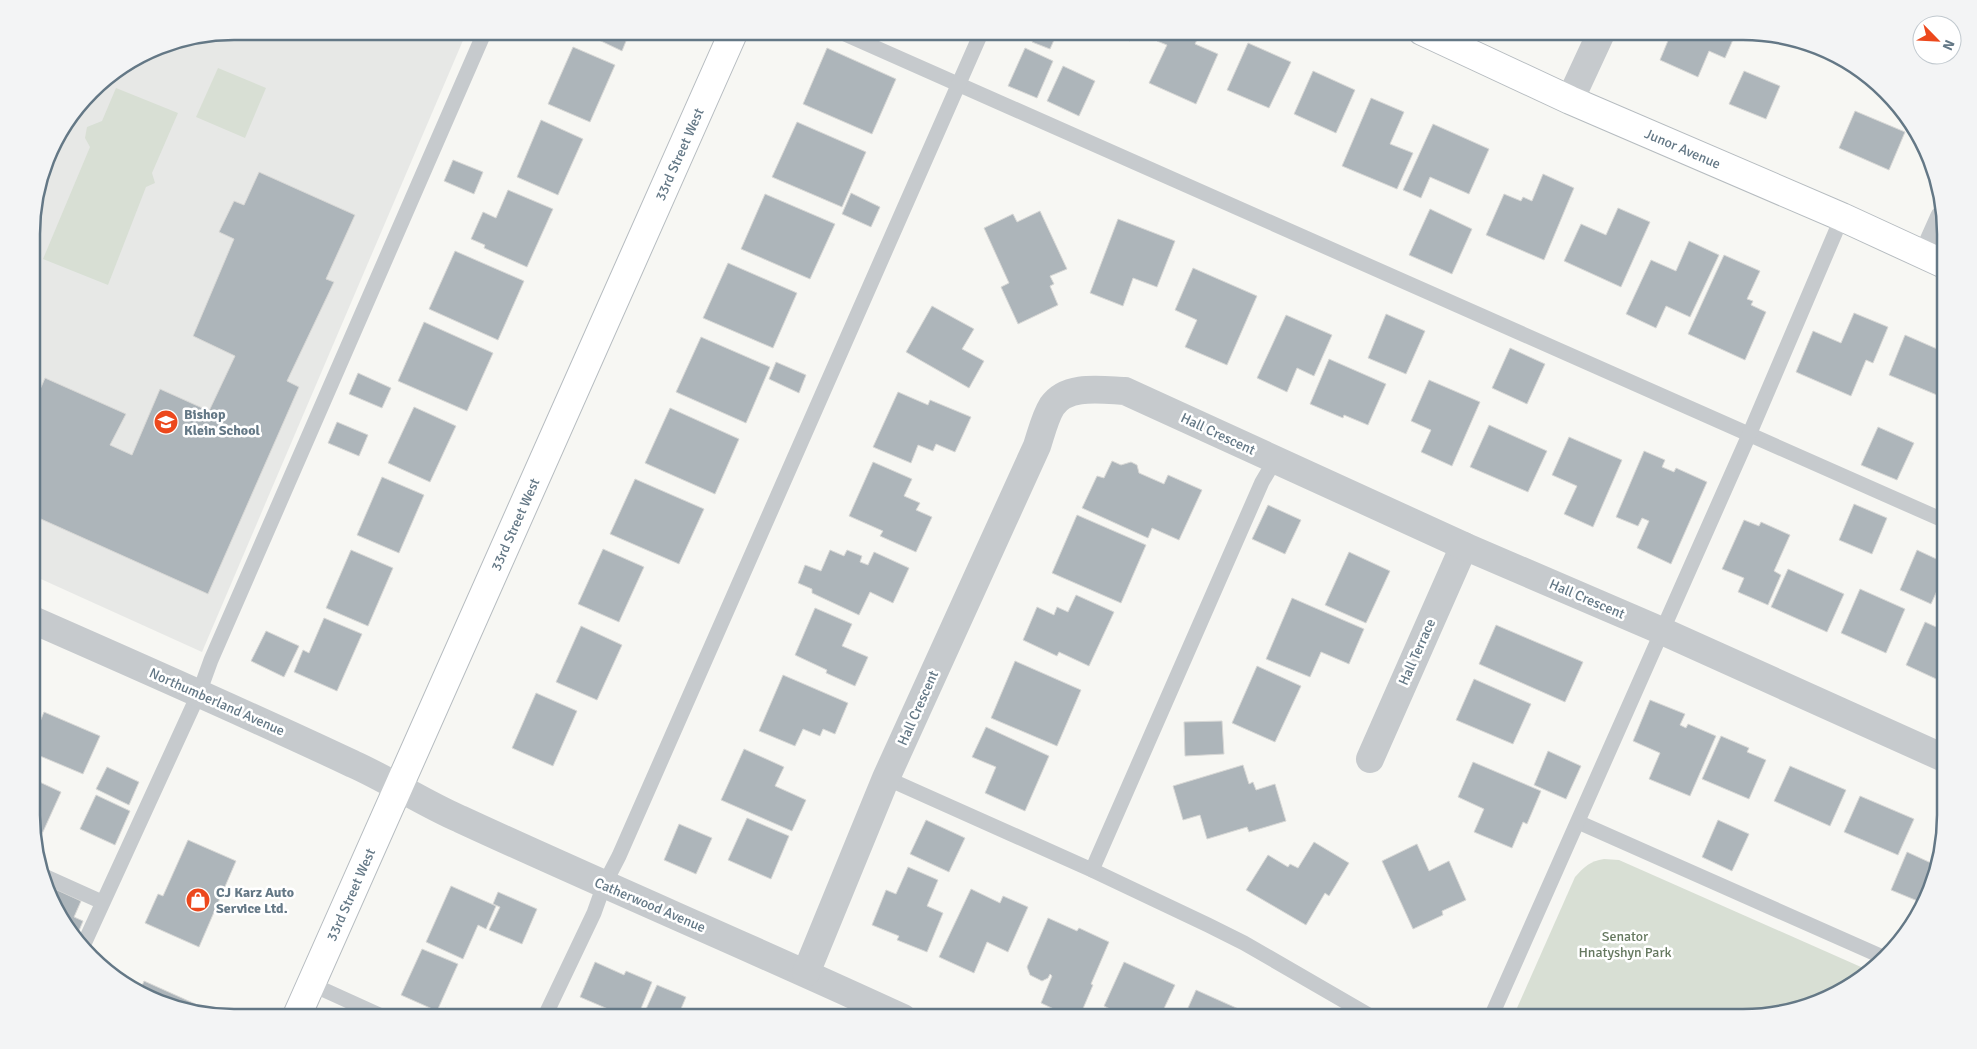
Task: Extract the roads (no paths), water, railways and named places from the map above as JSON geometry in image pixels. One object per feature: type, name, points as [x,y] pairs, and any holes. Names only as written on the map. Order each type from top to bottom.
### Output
[{"type":"main road","name":"33rd Street West","points":[[300,1009],[730,40]]},
{"type":"main road","name":"Junor Avenue","points":[[1441,40],[1570,100],[1842,217],[1936,260]]},
{"type":"street","points":[[1570,100],[1598,40]]},
{"type":"street","name":"Hall Crescent","points":[[806,972],[886,778],[1037,446],[1052,406],[1070,392],[1092,390],[1125,391],[1464,546],[1662,631],[1937,755]]},
{"type":"street","name":"Hall Terrace","points":[[1370,759],[1464,546]]},
{"type":"street","name":"Northumberland Avenue","points":[[40,623],[199,693],[356,765],[398,788]]},
{"type":"street","name":"Catherwood Avenue","points":[[398,788],[451,815],[604,885],[806,972],[884,1009]]},
{"type":"lane","points":[[86,940],[199,693],[219,642],[481,40]]},
{"type":"lane","points":[[858,40],[1937,517]]},
{"type":"lane","points":[[548,1009],[594,913],[604,885],[619,856],[978,40]]},
{"type":"lane","points":[[1495,1009],[1749,434],[1842,217]]},
{"type":"lane","points":[[1092,870],[1262,482],[1275,460]]},
{"type":"lane","points":[[886,778],[1092,870],[1244,943],[1358,1009]]},
{"type":"lane","points":[[1578,822],[1878,954]]},
{"type":"lane","points":[[51,879],[102,902]]},
{"type":"lane","points":[[311,984],[366,1009]]},
{"type":"place","name":"Bishop Klein School","points":[[166,422]]},
{"type":"place","name":"CJ Karz Auto Service Ltd.","points":[[198,900]]},
{"type":"park label","name":"Senator Hnatyshyn Park","points":[[1625,944]]}]
